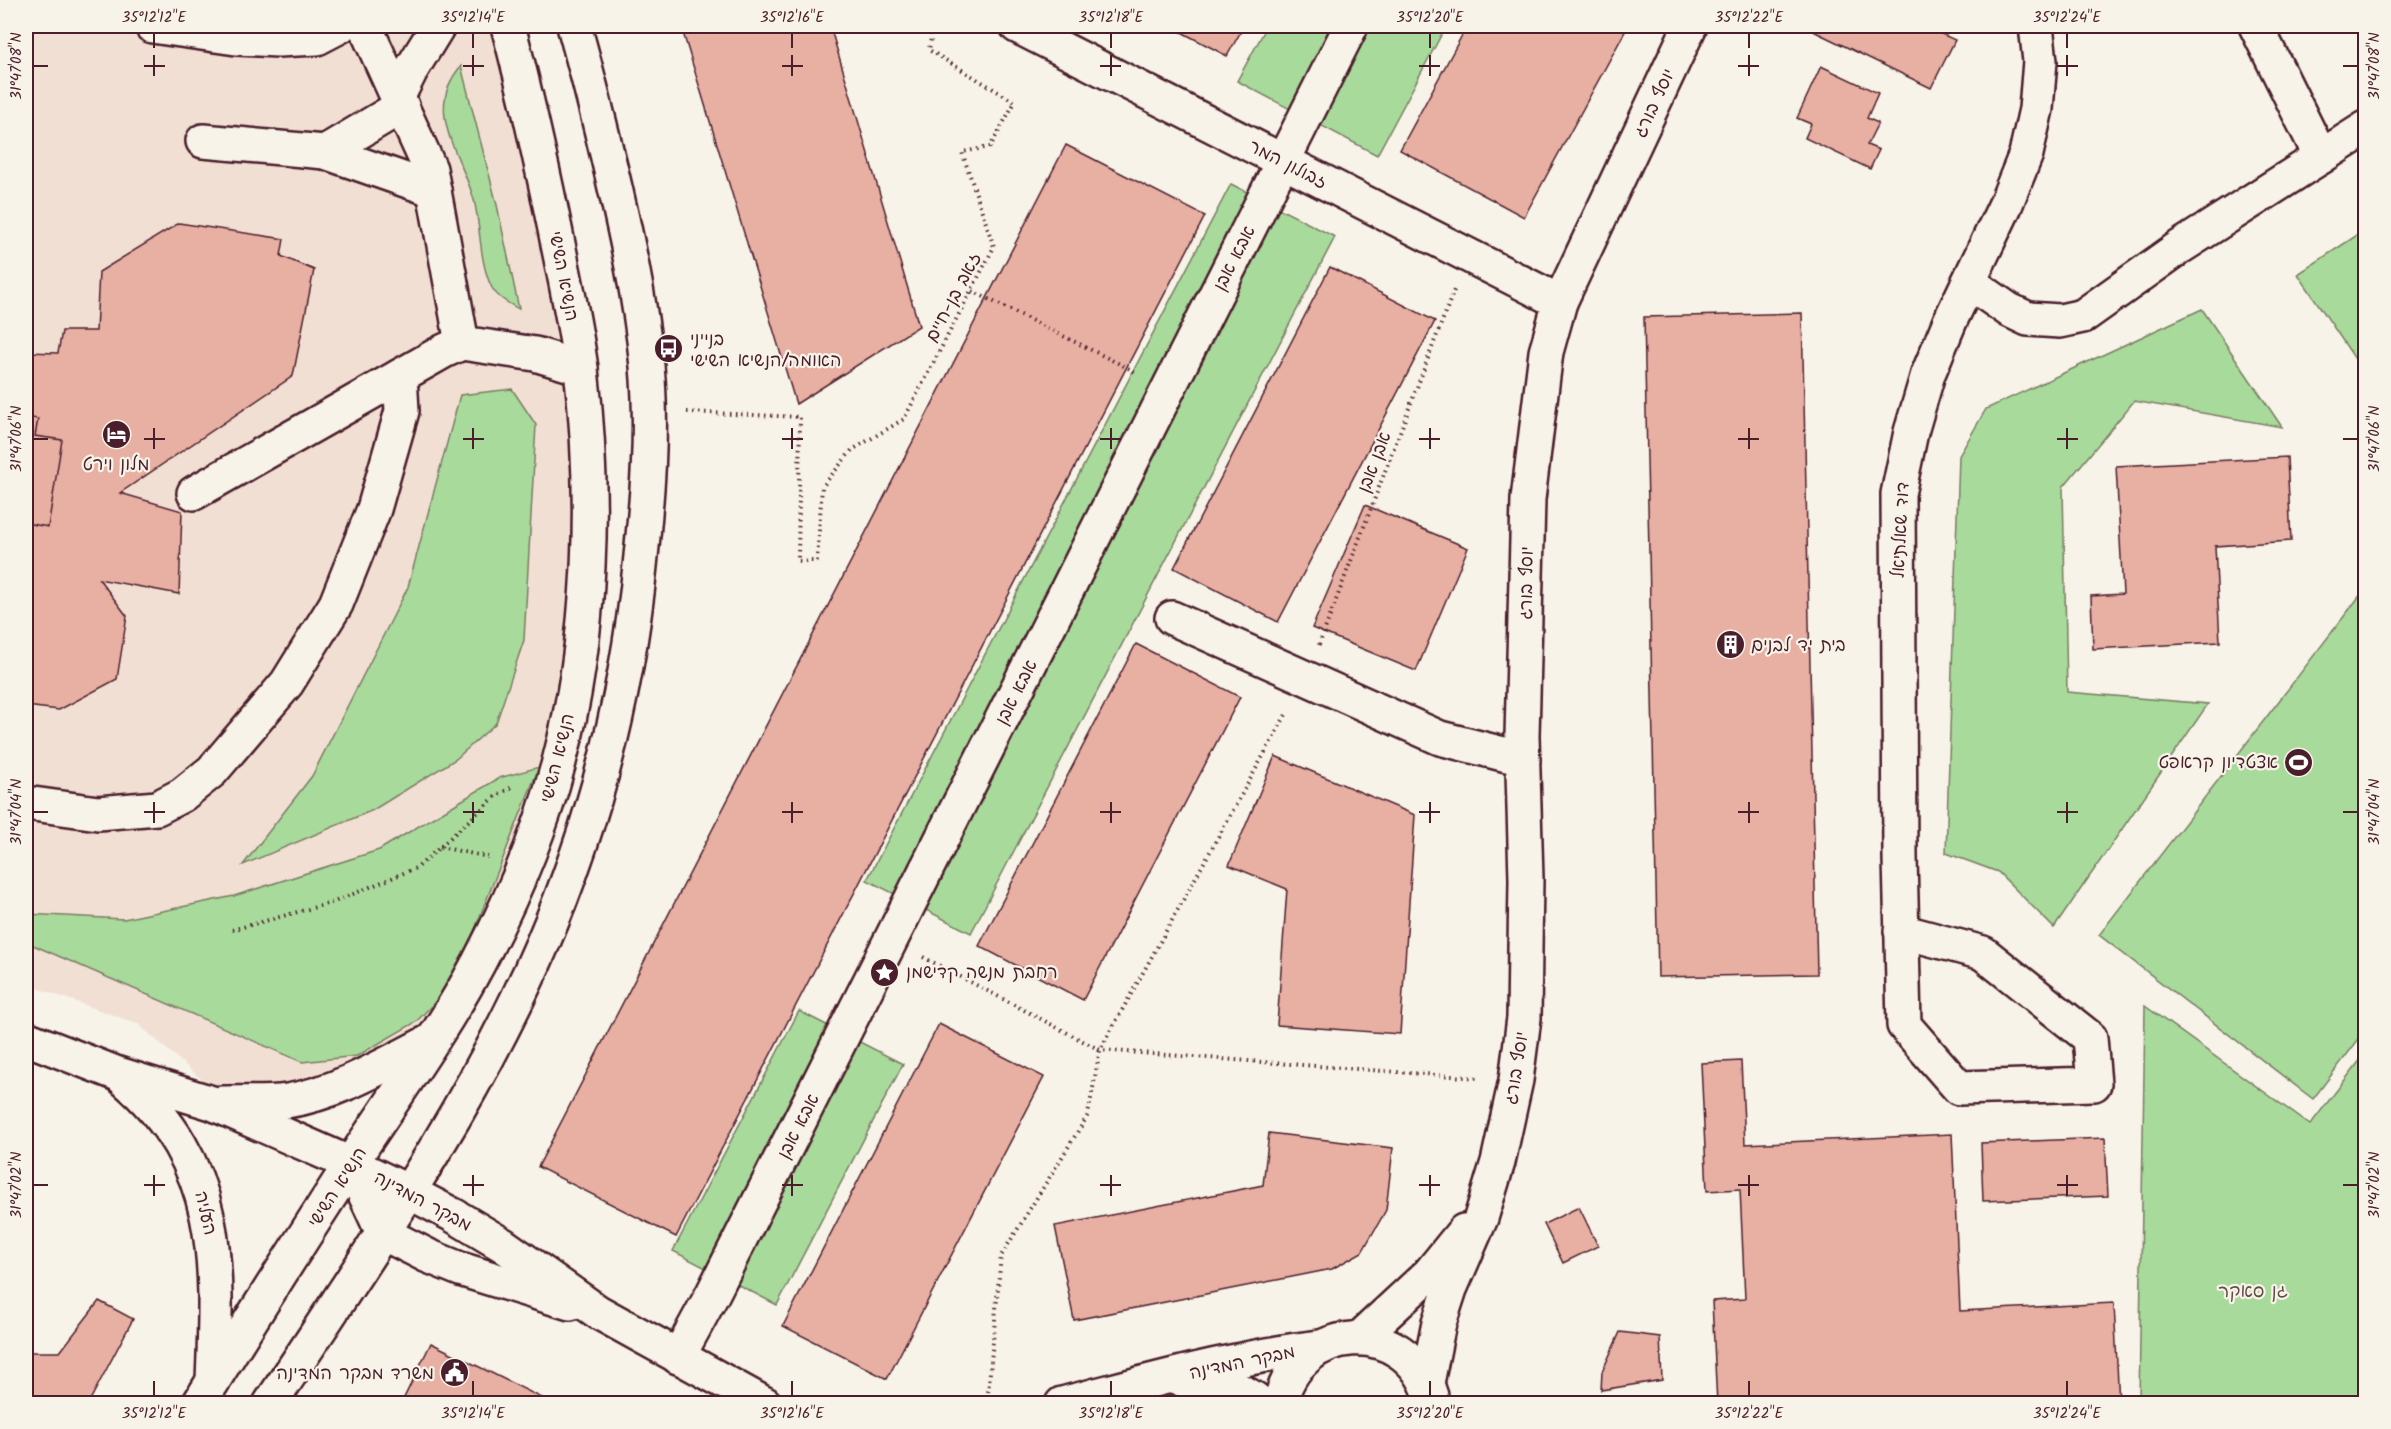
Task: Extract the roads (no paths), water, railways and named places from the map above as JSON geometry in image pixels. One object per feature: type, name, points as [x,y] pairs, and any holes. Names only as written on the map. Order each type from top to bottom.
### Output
[{"type":"street","points":[[152,26],[236,38],[278,40],[317,38],[340,26]]},
{"type":"street","points":[[365,26],[430,169],[462,343]]},
{"type":"street","points":[[325,152],[400,101],[411,70],[438,26]]},
{"type":"street","name":"הנשיא השישי","points":[[206,1392],[433,1040],[478,964],[524,865],[560,760],[583,623],[588,550],[588,471],[581,368],[572,310],[543,171],[508,26]]},
{"type":"street","points":[[270,1404],[383,1233],[472,1086],[506,1021],[541,947],[580,849],[622,687],[637,597],[647,497],[650,410],[647,368],[636,284],[579,41],[548,26]]},
{"type":"street","name":"זבולון המר","points":[[1017,26],[1560,302]]},
{"type":"street","name":"אבא אבן","points":[[678,1357],[713,1293],[891,941],[1351,26]]},
{"type":"street","name":"דוד שאלתיאל","points":[[1901,931],[1983,953],[2037,995],[2090,1038],[2094,1084],[1959,1088],[1904,1025],[1901,931],[1898,494],[1911,432],[1928,374],[2005,206],[2026,154],[2036,109],[2040,61],[2036,26]]},
{"type":"street","points":[[2256,26],[2321,157]]},
{"type":"street","name":"יוסף בורג","points":[[1430,1393],[1431,1354],[1450,1289],[1481,1218],[1498,1162],[1516,1080],[1524,1018],[1526,961],[1523,759],[1528,499],[1546,352],[1560,302],[1690,28]]},
{"type":"street","points":[[1969,282],[2009,310],[2028,319],[2060,321],[2083,316],[2180,247],[2366,128]]},
{"type":"street","points":[[203,141],[325,152],[434,190]]},
{"type":"street","points":[[194,493],[462,343],[535,354],[581,368]]},
{"type":"street","points":[[26,803],[98,813],[157,808],[182,795],[212,771],[287,683],[336,604],[374,509],[402,411],[400,376]]},
{"type":"street","points":[[1172,618],[1440,738],[1523,759]]},
{"type":"street","name":"העליה","points":[[26,1038],[118,1074],[212,1103],[351,1164]]},
{"type":"street","points":[[212,1103],[287,1101],[350,1081],[433,1040]]},
{"type":"street","name":"העליה","points":[[118,1074],[146,1098],[170,1126],[200,1185],[213,1242],[216,1277],[206,1392]]},
{"type":"street","name":"יוסף בורג","points":[[1360,1338],[1430,1273],[1458,1240],[1476,1211],[1498,1162]]},
{"type":"street","name":"מבקר המדינה","points":[[351,1164],[453,1215],[503,1245],[598,1312],[765,1404]]},
{"type":"street","name":"מבקר המדינה","points":[[351,1164],[383,1233],[428,1257],[460,1269],[598,1312]]},
{"type":"street","points":[[1280,1404],[1282,1390],[1291,1373],[1304,1358],[1321,1347],[1340,1340],[1360,1338],[1381,1342],[1400,1351],[1416,1365],[1430,1393]]},
{"type":"street","name":"מבקר המדינה","points":[[1062,1404],[1278,1352],[1321,1347]]},
{"type":"street","name":"מבקר המדינה","points":[[1163,1379],[1207,1382],[1234,1388],[1253,1397],[1261,1404]]},
{"type":"place","name":"בנייני האומה/הנשיא השישי","points":[[669,349]]},
{"type":"place","name":"מלון וירט","points":[[116,435]]},
{"type":"place","name":"בית יד לבנים","points":[[1730,645]]},
{"type":"place","name":"אצטדיון קראפט","points":[[2299,762]]},
{"type":"place","name":"רחבת מנשה קדישמן","points":[[885,972]]},
{"type":"place","name":"משרד מבקר המדינה","points":[[455,1373]]},
{"type":"park label","name":"גן סאקר","points":[[2253,1291]]}]
